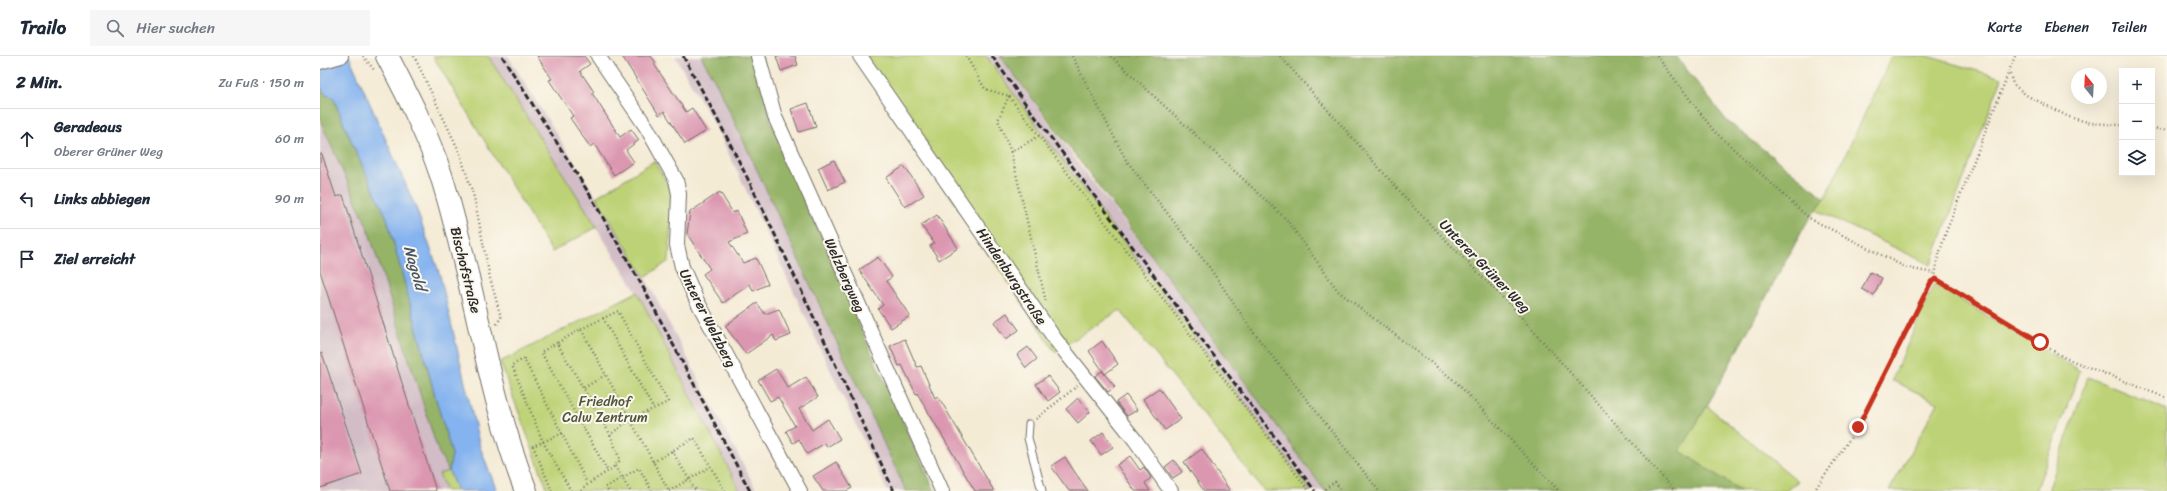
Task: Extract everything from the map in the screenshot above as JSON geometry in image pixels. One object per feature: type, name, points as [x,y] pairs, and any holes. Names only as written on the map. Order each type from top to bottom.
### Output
[{"type":"main road","name":"Bischofstraße","points":[[387,56],[412,105],[440,174],[452,213],[508,443],[526,491]]},
{"type":"street","points":[[320,62],[341,56]]},
{"type":"street","name":"Unterer Welzberg","points":[[598,56],[655,141],[676,180],[679,194],[677,245],[682,267],[703,313],[800,491]]},
{"type":"street","name":"Welzbergweg","points":[[758,56],[775,117],[942,491]]},
{"type":"street","name":"Hindenburgstraße","points":[[860,56],[923,145],[1021,291],[1085,379],[1135,440],[1171,491]]},
{"type":"lane","points":[[1029,424],[1028,438],[1042,491]]},
{"type":"path","points":[[966,56],[985,89],[1009,96],[1309,491]]},
{"type":"path","points":[[1072,56],[1126,160],[1209,268],[1254,333],[1379,491]]},
{"type":"path","points":[[1111,56],[1288,220],[1338,291],[1455,382],[1558,491]]},
{"type":"path","name":"Unterer Grüner Weg","points":[[1280,56],[1419,213],[1515,310],[1675,491]]},
{"type":"path","points":[[1657,56],[1714,131],[1809,218],[1907,268],[1934,274]]},
{"type":"path","points":[[2015,56],[2009,74],[1972,162],[1946,232],[1934,274],[1936,279],[2065,358],[2167,398]]},
{"type":"path","points":[[2009,74],[2013,84],[2026,95],[2069,117],[2091,123],[2119,125]]},
{"type":"path","points":[[1009,96],[998,120],[1011,152],[1047,304]]},
{"type":"path","points":[[2155,128],[2167,130]]},
{"type":"path","points":[[1011,152],[1039,136]]},
{"type":"path","points":[[1814,491],[1858,427],[1931,282],[1936,279]]},
{"type":"path","points":[[607,470],[541,352],[581,329],[618,311],[668,402],[631,419],[610,434]]},
{"type":"path","points":[[603,318],[653,409]]},
{"type":"path","points":[[581,329],[669,491],[710,467]]},
{"type":"path","points":[[556,343],[610,434],[620,460],[615,466],[587,483],[581,491]]},
{"type":"path","points":[[570,491],[543,442],[512,365],[524,359],[587,483]]},
{"type":"path","points":[[584,388],[606,375]]},
{"type":"path","points":[[1029,424],[1085,379]]},
{"type":"path","points":[[552,491],[533,446],[563,434]]},
{"type":"path","points":[[652,462],[694,438],[725,491]]},
{"type":"path","points":[[672,451],[696,491]]},
{"type":"path","points":[[615,466],[630,491]]},
{"type":"path","points":[[608,491],[606,487],[639,468],[652,491]]},
{"type":"path","points":[[1325,489],[1335,482],[1342,491]]},
{"type":"shaded area","points":[[488,56],[508,56],[596,197],[645,277],[757,491],[740,491],[637,292]]},
{"type":"shaded area","points":[[675,56],[701,56],[718,86],[906,491],[887,491],[716,127]]},
{"type":"shaded area","points":[[986,56],[1000,56],[1087,175],[1167,276],[1325,491],[1311,491],[1076,179]]},
{"type":"shaded area","points":[[320,120],[367,226],[438,451],[449,471],[439,475],[446,491],[320,491]]},
{"type":"green space","points":[[433,56],[488,56],[597,227],[552,252]]},
{"type":"green space","points":[[701,56],[762,56],[770,119],[872,354],[935,491],[906,491],[718,86]]},
{"type":"green space","points":[[856,56],[986,56],[1076,179],[1311,491],[1264,491],[1120,310],[1055,352]]},
{"type":"green space","points":[[1000,56],[1676,56],[1727,121],[1825,198],[1807,222],[1707,406],[1680,451],[1741,491],[1325,491],[1167,276]]},
{"type":"green space","points":[[1892,56],[1927,56],[2002,78],[1931,265],[1816,210],[1825,198]]},
{"type":"green space","points":[[320,87],[326,95],[333,97],[354,148],[387,218],[452,454],[449,471],[438,451],[367,226],[320,120]]},
{"type":"green space","points":[[654,161],[666,181],[672,196],[669,261],[645,277],[596,197]]},
{"type":"green space","points":[[1934,284],[2080,371],[2036,491],[1889,491],[1938,403],[1892,380]]},
{"type":"green space","name":"Friedhof Calw Zentrum","points":[[637,292],[740,491],[548,491],[500,362]]},
{"type":"green space","points":[[2088,377],[2167,410],[2167,491],[2048,491]]},
{"type":"green space","points":[[1707,406],[1798,481],[1786,491],[1741,491],[1680,451]]},
{"type":"green space","points":[[449,471],[457,491],[446,491],[439,474]]},
{"type":"water","name":"Nagold","points":[[320,56],[349,56],[416,208],[440,275],[480,447],[497,491],[457,491],[449,471],[452,454],[387,218],[354,148],[333,97],[326,95],[320,87]]},
{"type":"building","points":[[537,56],[584,56],[590,64],[580,71],[620,137],[631,129],[639,140],[626,150],[634,162],[614,175],[594,144],[590,147],[570,118],[573,116],[549,80],[552,79]]},
{"type":"building","points":[[622,56],[651,56],[656,63],[654,64],[686,112],[692,108],[706,131],[685,144],[664,111],[659,115]]},
{"type":"building","points":[[776,56],[795,56],[798,65],[781,71]]},
{"type":"building","points":[[808,103],[816,127],[799,132],[791,109]]},
{"type":"building","points":[[320,154],[322,154],[336,197],[343,195],[436,491],[390,491],[320,271]]},
{"type":"building","points":[[834,160],[845,182],[828,190],[818,168]]},
{"type":"building","points":[[904,166],[924,195],[905,207],[886,178]]},
{"type":"building","points":[[720,192],[733,213],[737,211],[747,234],[729,242],[743,263],[756,258],[768,284],[753,291],[750,284],[723,303],[703,274],[710,269],[687,234],[690,212]]},
{"type":"building","points":[[937,215],[958,248],[939,260],[930,246],[934,243],[921,225]]},
{"type":"building","points":[[878,257],[892,277],[886,281],[910,316],[891,328],[878,309],[883,305],[859,270]]},
{"type":"building","points":[[1870,272],[1882,278],[1874,295],[1862,289]]},
{"type":"building","points":[[757,303],[765,314],[779,309],[791,335],[776,341],[773,335],[746,354],[725,326]]},
{"type":"building","points":[[1007,313],[1019,330],[1006,339],[994,322]]},
{"type":"building","points":[[905,339],[917,367],[921,366],[935,398],[938,396],[994,491],[975,491],[917,393],[916,394],[902,365],[899,366],[890,346]]},
{"type":"building","points":[[1102,341],[1118,364],[1105,374],[1089,351]]},
{"type":"building","points":[[1028,347],[1037,359],[1026,368],[1017,355]]},
{"type":"building","points":[[322,353],[362,474],[320,488],[320,354]]},
{"type":"building","points":[[776,369],[788,388],[806,377],[818,397],[799,409],[812,430],[828,419],[840,439],[827,447],[825,443],[807,454],[799,439],[793,443],[786,431],[795,426],[778,397],[770,401],[758,380]]},
{"type":"building","points":[[1102,371],[1115,387],[1108,392],[1095,376]]},
{"type":"building","points":[[1048,376],[1060,392],[1048,401],[1036,384]]},
{"type":"building","points":[[1159,388],[1181,419],[1165,430],[1143,399]]},
{"type":"building","points":[[1126,395],[1137,410],[1127,416],[1116,402]]},
{"type":"building","points":[[1078,398],[1090,412],[1078,423],[1066,409]]},
{"type":"building","points":[[1103,432],[1113,447],[1101,455],[1091,441]]},
{"type":"building","points":[[1202,449],[1230,491],[1204,491],[1184,462]]},
{"type":"building","points":[[1130,456],[1140,470],[1144,467],[1151,478],[1145,483],[1150,491],[1135,491],[1117,465]]},
{"type":"building","points":[[1065,457],[1088,491],[1069,491],[1051,466]]},
{"type":"building","points":[[1174,460],[1182,472],[1173,478],[1165,467]]},
{"type":"building","points":[[836,462],[852,488],[846,491],[823,491],[813,476]]},
{"type":"railway","points":[[502,56],[590,195],[644,289],[750,491]]},
{"type":"railway","points":[[683,56],[740,162],[894,491]]},
{"type":"railway","points":[[992,56],[1025,103],[1315,491]]},
{"type":"route","points":[[1858,427],[1931,282],[1936,279],[2040,342]]}]
